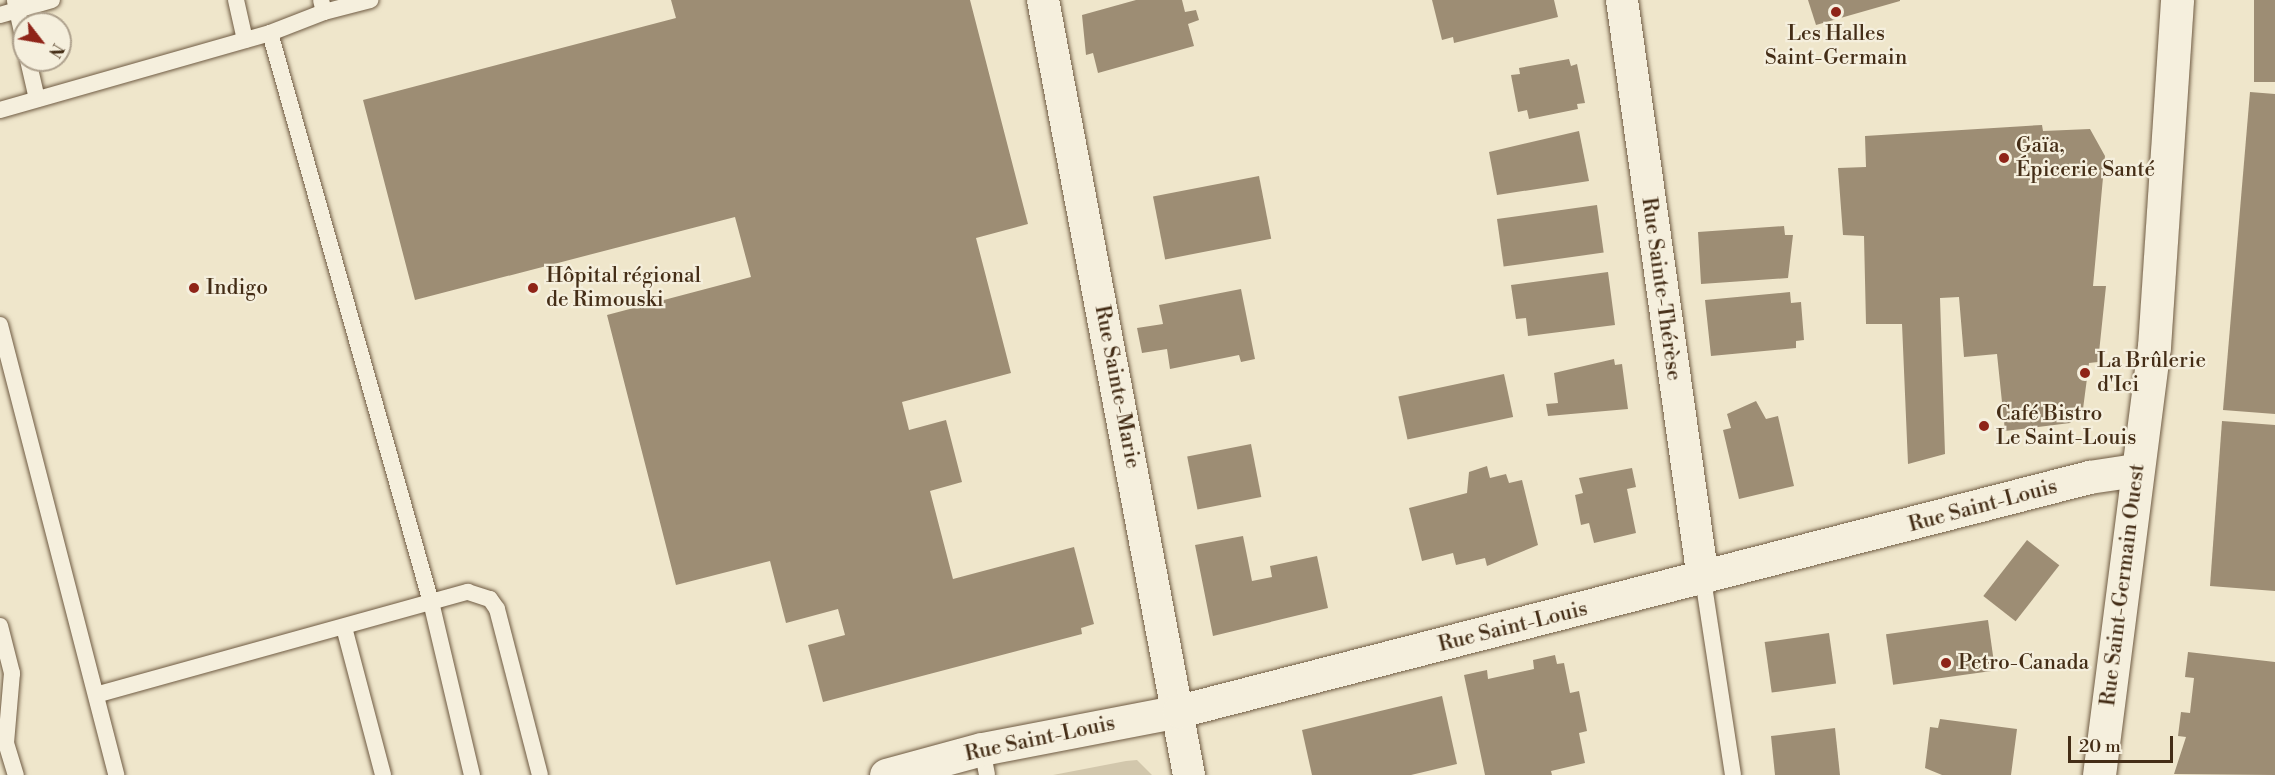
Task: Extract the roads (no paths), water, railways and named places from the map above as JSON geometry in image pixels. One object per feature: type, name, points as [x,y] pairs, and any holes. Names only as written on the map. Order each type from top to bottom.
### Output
[{"type":"street","name":"Rue Sainte-Marie","points":[[1043,0],[1179,711],[1189,775]]},
{"type":"street","name":"Rue Sainte-Thérèse","points":[[1622,0],[1703,579]]},
{"type":"street","name":"Rue Saint-Germain Ouest","points":[[2099,775],[2136,470],[2154,347],[2177,0]]},
{"type":"street","name":"Rue Saint-Louis","points":[[886,775],[985,762],[1703,579],[2089,477],[2136,470]]},
{"type":"lane","points":[[0,15],[16,5],[52,0]]},
{"type":"lane","points":[[236,0],[245,40]]},
{"type":"lane","points":[[0,110],[270,33],[323,6],[370,0]]},
{"type":"lane","points":[[270,33],[432,606],[472,775]]},
{"type":"lane","points":[[31,72],[37,99]]},
{"type":"lane","points":[[0,325],[99,694],[117,774]]},
{"type":"lane","points":[[1703,579],[1733,775]]},
{"type":"lane","points":[[99,694],[345,631],[432,606],[468,592],[490,599],[497,609],[540,775]]},
{"type":"lane","points":[[0,626],[12,673],[6,743],[16,775]]},
{"type":"lane","points":[[345,631],[382,775]]},
{"type":"place","name":"Les Halles Saint-Germain","points":[[1836,12]]},
{"type":"place","name":"Gaïa, Épicerie Santé","points":[[2004,158]]},
{"type":"place","name":"Indigo","points":[[194,288]]},
{"type":"place","name":"Hôpital régional de Rimouski","points":[[533,288]]},
{"type":"place","name":"La Brûlerie d'Ici","points":[[2085,373]]},
{"type":"place","name":"Café Bistro Le Saint-Louis","points":[[1984,426]]},
{"type":"place","name":"Petro-Canada","points":[[1946,663]]}]
